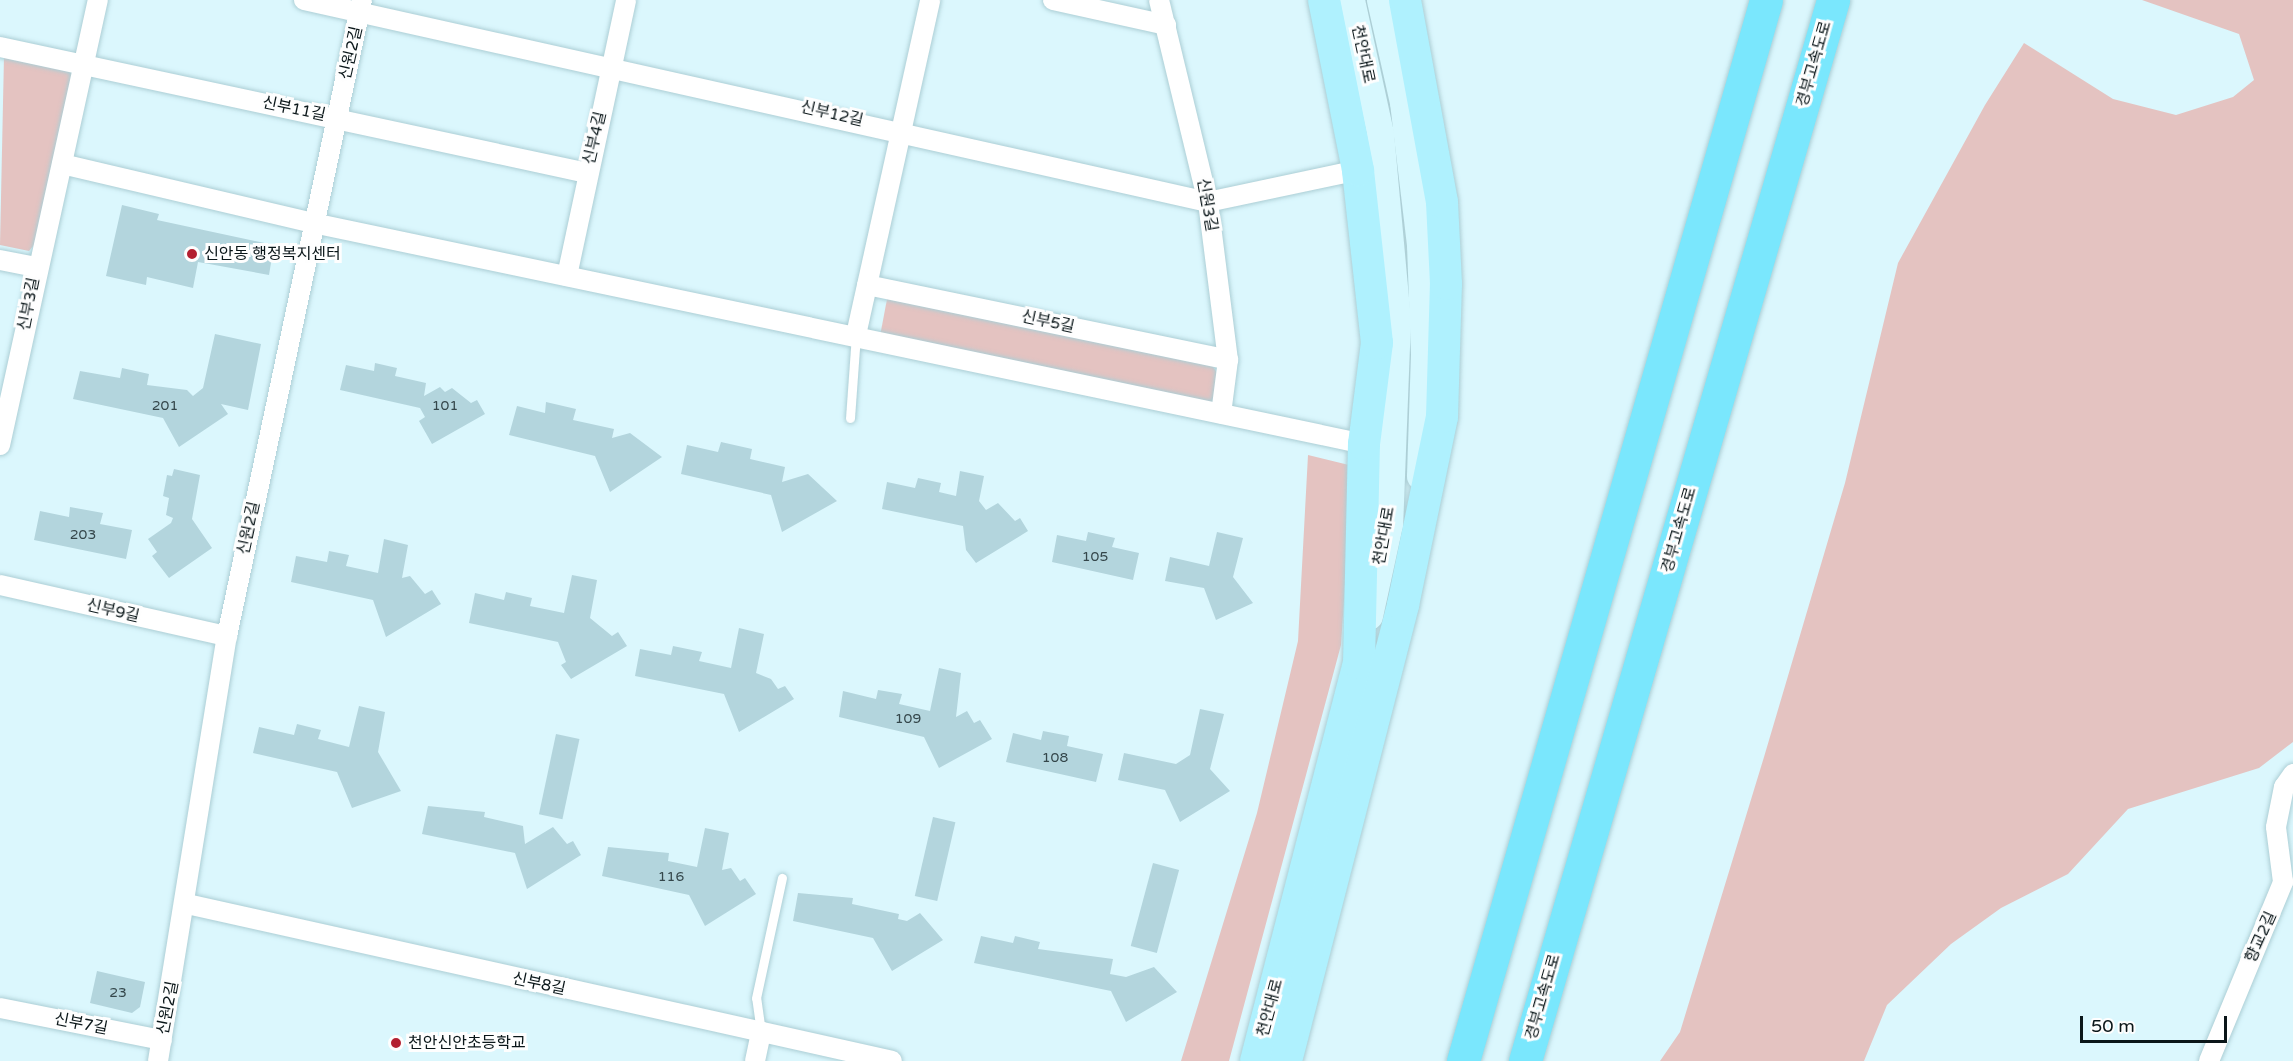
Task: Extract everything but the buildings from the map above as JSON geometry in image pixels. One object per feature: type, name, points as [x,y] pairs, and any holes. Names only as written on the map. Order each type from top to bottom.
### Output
[{"type":"highway","points":[[1463,1061],[1766,0]]},
{"type":"highway","name":"경부고속도로","points":[[1525,1061],[1833,0]]},
{"type":"main road","points":[[1324,0],[1358,170],[1377,343],[1364,444],[1359,663]]},
{"type":"main road","name":"천안대로","points":[[1256,1061],[1359,663],[1389,524],[1397,320],[1380,134],[1351,0]]},
{"type":"main road","name":"천안대로","points":[[1286,1061],[1403,606],[1420,474],[1424,354],[1413,173],[1380,0]]},
{"type":"main road","points":[[1403,606],[1442,417],[1446,284],[1442,202],[1405,0]]},
{"type":"street","name":"신부3길","points":[[0,445],[36,267],[62,164],[98,0]]},
{"type":"street","name":"신부12길","points":[[304,0],[361,6],[1208,202],[1358,170]]},
{"type":"street","name":"신부4길","points":[[567,276],[587,173],[626,0]]},
{"type":"street","points":[[856,335],[930,0]]},
{"type":"street","points":[[1053,0],[1166,25]]},
{"type":"street","name":"신원3길","points":[[1159,0],[1208,202],[1228,360],[1221,414]]},
{"type":"street","name":"신원2길","points":[[158,1061],[187,904],[226,636],[361,6]]},
{"type":"street","name":"신부11길","points":[[0,47],[587,173]]},
{"type":"street","points":[[62,164],[313,223],[856,335],[1364,444]]},
{"type":"street","points":[[0,260],[36,267]]},
{"type":"street","name":"신부5길","points":[[867,285],[1228,360]]},
{"type":"street","name":"신부9길","points":[[0,585],[226,636]]},
{"type":"street","name":"향교2길","points":[[2209,1061],[2283,882],[2276,827],[2284,787],[2293,774]]},
{"type":"street","name":"신부8길","points":[[187,904],[892,1061]]},
{"type":"street","name":"신부7길","points":[[0,1008],[162,1040]]},
{"type":"street","points":[[755,1061],[761,1032]]},
{"type":"lane","points":[[850,418],[856,335]]},
{"type":"lane","points":[[761,1032],[756,998],[782,878]]},
{"type":"shaded area","points":[[2142,0],[2293,0],[2293,742],[2259,768],[2128,809],[2068,874],[2001,908],[1951,944],[1887,1005],[1864,1061],[1660,1061],[1680,1032],[1764,757],[1845,483],[1898,263],[1985,105],[2024,43],[2113,99],[2176,115],[2233,97],[2254,80],[2239,34]]},
{"type":"shaded area","points":[[4,56],[70,70],[76,83],[38,240],[29,251],[0,245]]},
{"type":"shaded area","points":[[888,294],[1212,365],[1217,373],[1213,406],[880,336]]},
{"type":"shaded area","points":[[1308,455],[1353,466],[1341,645],[1229,1061],[1181,1061],[1257,813],[1298,641]]},
{"type":"place","name":"신안동 행정복지센터","points":[[192,254]]},
{"type":"place","name":"천안신안초등학교","points":[[396,1043]]}]
